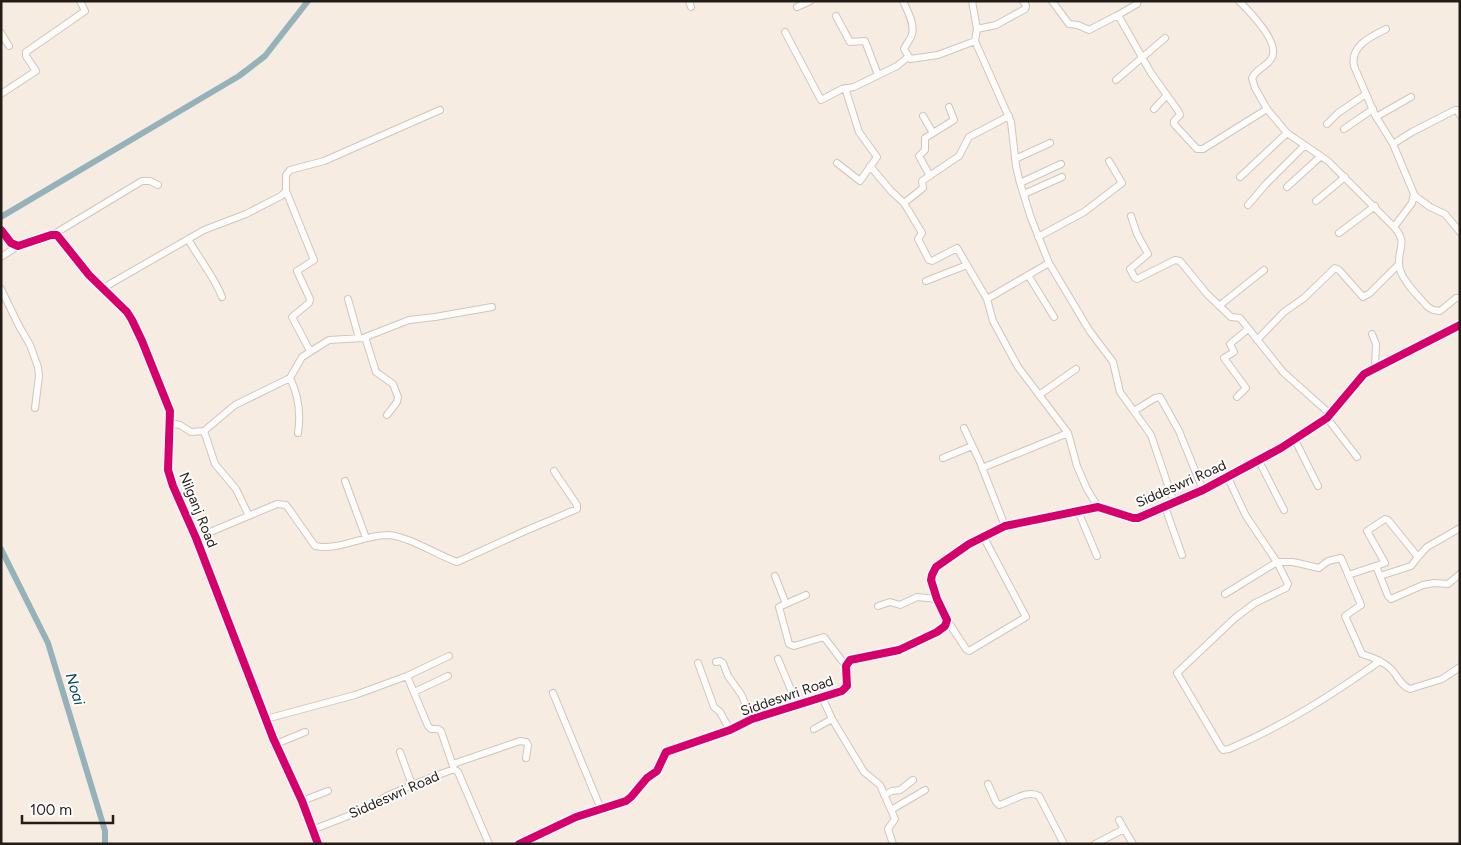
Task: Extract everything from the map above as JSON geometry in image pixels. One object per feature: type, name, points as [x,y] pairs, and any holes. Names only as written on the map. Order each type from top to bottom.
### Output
[{"type":"street","points":[[1,94],[35,72],[35,68],[26,56],[26,52],[85,11],[80,1]]},
{"type":"street","points":[[797,7],[810,1]]},
{"type":"street","points":[[903,1],[908,12],[912,31],[912,35],[904,49],[908,57],[913,60],[938,55],[975,41]]},
{"type":"street","points":[[972,1],[977,30],[975,41],[1009,116],[1020,183],[1038,237],[1049,263],[1089,330],[1113,362],[1119,389],[1151,435],[1174,504]]},
{"type":"street","points":[[977,30],[996,25],[1024,9],[1026,7],[1023,1]]},
{"type":"street","points":[[1052,1],[1069,24],[1078,25],[1089,30],[1137,4],[1138,1]]},
{"type":"street","points":[[1239,1],[1260,24],[1270,39],[1273,50],[1273,56],[1270,61],[1257,71],[1252,78],[1255,88],[1267,109],[1287,133],[1322,156],[1375,206],[1400,233],[1402,242],[1399,264],[1404,279],[1428,307],[1440,311],[1459,297]]},
{"type":"street","points":[[1118,15],[1166,96],[1179,114],[1174,124],[1199,150],[1267,109]]},
{"type":"street","points":[[836,16],[850,42],[865,41],[878,75]]},
{"type":"street","points":[[1386,29],[1367,38],[1353,55],[1354,66],[1372,109],[1393,144],[1415,196],[1428,206],[1443,212],[1460,232]]},
{"type":"street","points":[[785,32],[821,100],[845,88],[854,87],[895,67],[908,57]]},
{"type":"street","points":[[1,33],[9,46]]},
{"type":"street","points":[[1116,80],[1165,38]]},
{"type":"street","points":[[837,163],[860,181],[877,158],[877,155],[859,132],[845,88]]},
{"type":"street","points":[[1327,124],[1338,113],[1366,94]]},
{"type":"street","points":[[1154,109],[1166,96]]},
{"type":"street","points":[[1376,117],[1411,97]]},
{"type":"street","points":[[930,176],[919,156],[925,150],[924,140],[954,120],[949,107]]},
{"type":"street","points":[[1344,129],[1372,109]]},
{"type":"street","points":[[310,351],[292,317],[310,301],[297,271],[314,260],[286,191],[286,174],[290,170],[324,161],[440,110]]},
{"type":"street","points":[[1393,144],[1455,110],[1460,115]]},
{"type":"street","points":[[923,116],[933,133]]},
{"type":"street","points":[[904,204],[923,188],[921,182],[959,156],[969,137],[1009,116]]},
{"type":"street","points":[[1240,177],[1287,133]]},
{"type":"street","points":[[1015,159],[1050,143]]},
{"type":"street","points":[[1248,205],[1265,185],[1306,145]]},
{"type":"street","points":[[1288,187],[1322,156]]},
{"type":"street","points":[[1038,237],[1084,212],[1122,184],[1109,161]]},
{"type":"street","points":[[1020,183],[1061,164]]},
{"type":"street","points":[[870,166],[904,204],[922,233],[918,238],[929,260],[932,261],[957,248],[987,299],[993,321],[1018,366],[1068,433],[1077,466],[1087,489],[1098,507]]},
{"type":"street","points":[[1024,194],[1062,177]]},
{"type":"street","points":[[1316,201],[1346,178]]},
{"type":"street","points":[[1,257],[18,246],[54,234],[142,181],[150,181],[158,186]]},
{"type":"street","points":[[103,288],[204,230],[246,214],[281,196],[286,191]]},
{"type":"street","points":[[1394,227],[1415,196]]},
{"type":"street","points":[[1339,233],[1375,206]]},
{"type":"street","points":[[1131,216],[1137,234],[1148,254],[1130,269],[1135,278],[1138,279],[1178,260],[1183,264],[1219,306],[1231,317],[1240,318],[1283,372],[1328,416],[1356,457]]},
{"type":"street","points":[[1,230],[11,243],[18,246]]},
{"type":"street","name":"Nilganj Road","points":[[54,234],[61,238],[78,263],[120,303],[132,320],[168,406],[170,423],[168,470],[170,479],[196,538],[266,719],[302,801],[318,844]]},
{"type":"street","points":[[188,239],[222,297]]},
{"type":"street","points":[[987,299],[1049,263]]},
{"type":"street","points":[[926,281],[967,264]]},
{"type":"street","points":[[1257,340],[1284,312],[1306,296],[1335,268],[1363,296],[1370,293],[1399,264]]},
{"type":"street","points":[[1219,306],[1264,270]]},
{"type":"street","points":[[1028,275],[1054,317]]},
{"type":"street","points":[[1,289],[30,345],[38,366],[39,376],[35,408]]},
{"type":"street","points":[[348,299],[376,372],[393,384],[398,397],[397,402],[387,415]]},
{"type":"street","points":[[170,423],[180,425],[191,432],[204,431],[235,405],[290,378],[302,357],[329,340],[362,338],[409,320],[492,307]]},
{"type":"street","name":"Siddeswri Road","points":[[519,844],[576,817],[631,797],[647,778],[657,771],[666,752],[730,730],[752,719],[845,689],[848,682],[846,666],[854,658],[889,653],[910,645],[941,629],[947,620],[931,580],[933,571],[942,562],[969,544],[1005,526],[1098,507],[1133,518],[1144,516],[1174,504],[1228,478],[1294,440],[1328,416],[1358,379],[1374,368],[1460,325]]},
{"type":"street","points":[[1236,397],[1246,388],[1224,358],[1234,352],[1230,344],[1248,329]]},
{"type":"street","points":[[1372,334],[1376,342],[1374,368]]},
{"type":"street","points":[[1040,395],[1076,369]]},
{"type":"street","points":[[290,378],[298,400],[300,416],[298,433]]},
{"type":"street","points":[[1134,411],[1160,397],[1179,431],[1203,490]]},
{"type":"street","points":[[964,428],[1005,526]]},
{"type":"street","points":[[204,431],[215,464],[236,489],[249,516]]},
{"type":"street","points":[[982,468],[1068,433]]},
{"type":"street","points":[[1294,440],[1318,486]]},
{"type":"street","points":[[943,458],[972,446]]},
{"type":"street","points":[[1259,461],[1284,510]]},
{"type":"street","points":[[196,538],[277,504],[286,506],[315,546],[322,547],[381,535],[394,536],[454,562],[460,562],[524,531],[577,509],[577,505],[554,471]]},
{"type":"street","points":[[1228,478],[1246,516],[1288,584],[1286,588],[1255,603],[1236,618],[1177,673],[1222,749],[1229,749],[1271,731],[1334,693],[1380,662]]},
{"type":"street","points":[[344,481],[366,538]]},
{"type":"street","points":[[1166,507],[1182,555]]},
{"type":"street","points":[[1078,511],[1097,556]]},
{"type":"street","points":[[1348,575],[1385,562],[1367,531],[1385,519],[1387,519],[1418,557]]},
{"type":"street","points":[[1380,576],[1411,566],[1427,547],[1460,528]]},
{"type":"street","points":[[947,620],[969,652],[1026,617],[984,536]]},
{"type":"street","points":[[1225,594],[1276,562],[1293,562],[1319,568],[1328,561],[1341,558],[1361,606],[1346,614],[1345,617],[1362,654],[1391,669],[1405,688],[1410,689],[1438,680],[1460,667]]},
{"type":"street","points":[[1376,566],[1388,596],[1392,599],[1422,585],[1434,583],[1448,584],[1460,574]]},
{"type":"street","points":[[775,576],[786,604]]},
{"type":"street","points":[[806,595],[780,606],[779,609],[790,645],[794,646],[824,637],[846,666]]},
{"type":"street","points":[[878,606],[890,602],[900,605],[917,597],[937,598]]},
{"type":"street","points":[[266,719],[346,698],[407,676],[449,656]]},
{"type":"street","points":[[778,659],[797,704]]},
{"type":"street","points":[[716,662],[720,661],[723,663],[726,672],[743,698],[752,719]]},
{"type":"street","points":[[698,663],[714,707],[720,712],[730,730]]},
{"type":"street","points":[[407,676],[430,728],[441,731],[453,767],[520,741],[526,742],[528,745],[526,758]]},
{"type":"street","points":[[414,692],[448,676]]},
{"type":"street","points":[[553,694],[601,809]]},
{"type":"street","points":[[822,697],[832,719],[864,772],[878,783],[884,795],[895,820],[888,830],[893,844]]},
{"type":"street","points":[[814,729],[832,719]]},
{"type":"street","points":[[276,744],[305,732]]},
{"type":"street","points":[[400,752],[412,785]]},
{"type":"street","name":"Siddeswri Road","points":[[312,830],[366,809],[387,796],[453,767],[458,772],[489,844]]},
{"type":"street","points":[[884,795],[900,790],[913,780]]},
{"type":"street","points":[[988,784],[999,805],[1028,794],[1039,796],[1064,844]]},
{"type":"street","points":[[302,801],[328,790]]},
{"type":"street","points":[[891,810],[925,790]]},
{"type":"street","points":[[1119,820],[1133,844]]},
{"type":"street","points":[[1095,844],[1124,829]]},
{"type":"waterway","points":[[1,217],[239,76],[265,56],[308,1]]},
{"type":"waterway","name":"Noai","points":[[1,549],[48,643],[105,831],[105,844]]},
{"type":"cycle path","points":[[1,230],[11,243],[18,246],[51,235],[57,235],[89,275],[127,312],[132,320],[170,411],[168,470],[173,486],[196,538],[273,738],[302,801],[318,844]]},
{"type":"cycle path","points":[[519,844],[576,817],[626,801],[647,778],[657,771],[666,752],[730,730],[752,719],[842,691],[847,686],[846,666],[850,660],[899,650],[937,632],[945,626],[947,620],[937,599],[931,580],[932,575],[936,567],[969,544],[1005,526],[1098,507],[1138,518],[1203,490],[1281,448],[1327,418],[1364,374],[1460,325]]}]
